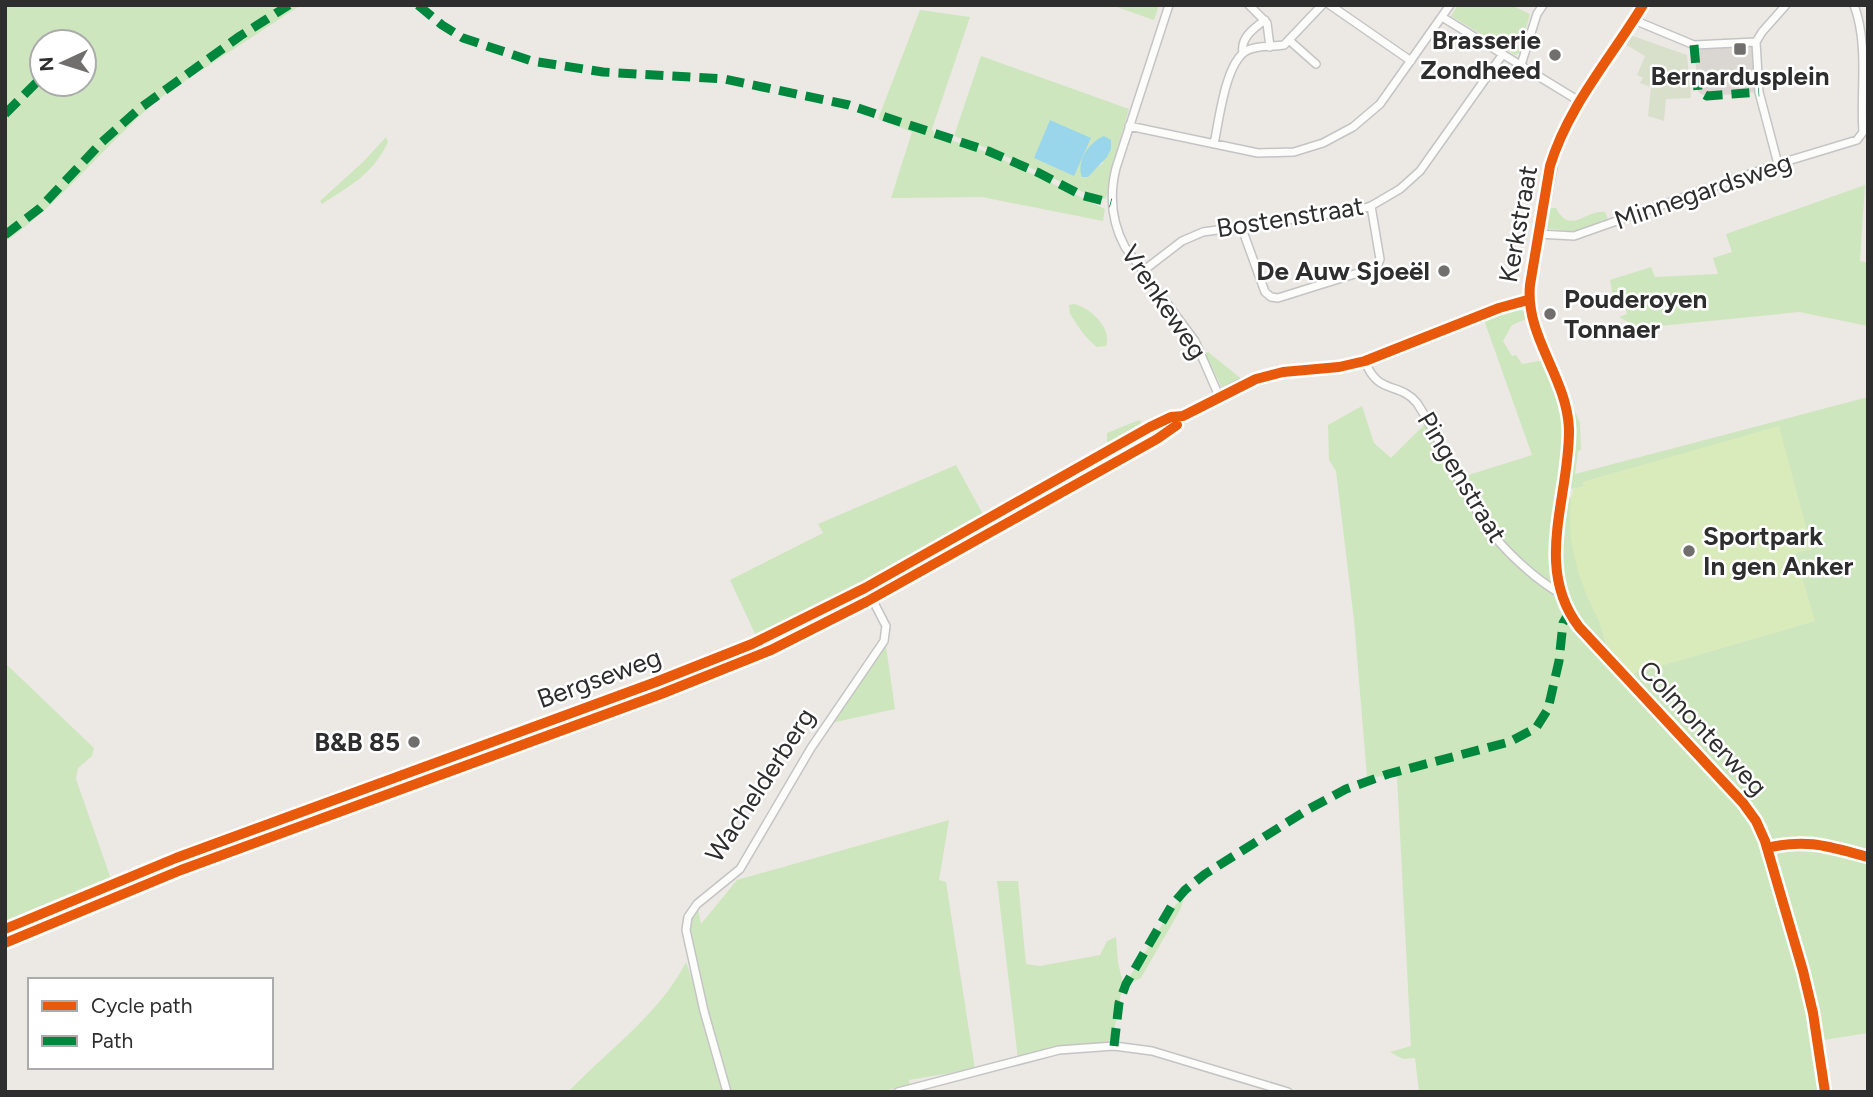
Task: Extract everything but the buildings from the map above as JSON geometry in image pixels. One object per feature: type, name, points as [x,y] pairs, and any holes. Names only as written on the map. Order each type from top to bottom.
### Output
[{"type":"street","name":"Vrenkeweg","points":[[1169,5],[1129,126],[1114,178],[1111,204],[1119,234],[1195,341],[1219,396]]},
{"type":"street","points":[[1249,5],[1265,20],[1270,47]]},
{"type":"street","points":[[1214,144],[1225,89],[1243,53],[1253,48],[1284,45],[1322,5]]},
{"type":"street","points":[[1331,5],[1411,61]]},
{"type":"street","points":[[1129,126],[1246,151],[1270,153],[1303,150],[1323,143],[1353,127],[1372,112],[1450,5]]},
{"type":"street","points":[[1521,65],[1537,14],[1543,5]]},
{"type":"street","name":"Kerkstraat","points":[[1610,661],[1574,621],[1561,595],[1556,575],[1555,554],[1567,456],[1567,412],[1561,388],[1540,341],[1528,300],[1555,149],[1579,101],[1643,5]]},
{"type":"street","points":[[1777,164],[1759,92],[1756,42],[1786,5]]},
{"type":"street","name":"Minnegardsweg","points":[[1538,234],[1579,235],[1777,164],[1857,140],[1863,132],[1861,34],[1854,5]]},
{"type":"street","points":[[1442,17],[1579,101]]},
{"type":"street","points":[[1243,53],[1241,46],[1245,38],[1265,20]]},
{"type":"street","points":[[1634,20],[1694,45],[1756,42]]},
{"type":"street","points":[[1290,41],[1316,64]]},
{"type":"street","name":"Bostenstraat","points":[[1143,271],[1192,235],[1347,212],[1371,206],[1400,189],[1420,171],[1503,54]]},
{"type":"street","points":[[1241,226],[1265,292],[1278,298],[1377,267],[1380,259],[1371,206]]},
{"type":"street","name":"Bergseweg","points":[[5,936],[188,860],[720,664],[804,628],[1219,396],[1256,379],[1283,372],[1339,367],[1366,361],[1492,311],[1528,300]]},
{"type":"street","name":"Pingenstraat","points":[[1366,361],[1377,381],[1406,393],[1417,403],[1483,522],[1496,538],[1546,585],[1561,595]]},
{"type":"street","name":"Wachelderberg","points":[[727,1092],[704,1011],[687,922],[697,904],[740,869],[816,740],[884,641],[886,626],[869,593]]},
{"type":"street","name":"Colmonterweg","points":[[1610,661],[1747,809],[1760,828],[1807,984],[1825,1092]]},
{"type":"street","points":[[1768,848],[1796,842],[1808,843],[1868,857]]},
{"type":"street","points":[[898,1092],[1059,1050],[1114,1046],[1152,1051],[1288,1092]]},
{"type":"green space","points":[[5,5],[301,5],[168,92],[27,225],[5,242]]},
{"type":"green space","points":[[1111,5],[1159,5],[1154,20]]},
{"type":"green space","points":[[1458,5],[1511,5],[1530,14],[1523,40],[1517,39],[1515,45],[1521,47],[1519,53],[1515,55],[1451,16]]},
{"type":"green space","points":[[920,10],[970,17],[932,129],[935,135],[987,152],[1105,209],[1103,221],[982,197],[891,198],[912,132],[878,119]]},
{"type":"green space","points":[[1630,35],[1687,55],[1691,98],[1666,99],[1664,121],[1648,116],[1651,87],[1640,83],[1643,78],[1637,75],[1645,56],[1625,44]]},
{"type":"green space","points":[[981,56],[1129,109],[1106,198],[1100,200],[992,150],[954,136]],"holes":[[[1095,141],[1103,163],[1089,174],[1081,162]]]},
{"type":"green space","points":[[386,137],[388,142],[368,171],[322,204],[320,201]]},
{"type":"green space","points":[[1865,185],[1860,261],[1868,263],[1868,326],[1799,312],[1639,328],[1619,317],[1627,314],[1625,305],[1615,307],[1610,280],[1651,267],[1655,277],[1718,274],[1713,258],[1732,252],[1726,234]]},
{"type":"green space","points":[[1547,208],[1556,208],[1567,220],[1573,221],[1605,212],[1608,220],[1577,232],[1544,228]]},
{"type":"green space","points":[[1069,305],[1087,309],[1099,320],[1106,333],[1106,346],[1097,347],[1082,332],[1070,314]]},
{"type":"green space","points":[[1517,310],[1525,311],[1528,318],[1512,325],[1503,341],[1512,356],[1516,355],[1522,364],[1544,360],[1563,405],[1565,451],[1552,542],[1555,588],[1513,552],[1489,526],[1462,477],[1532,455],[1484,320]]},
{"type":"green space","points":[[1208,352],[1243,380],[1222,388],[1205,353]]},
{"type":"green space","points":[[1868,397],[1868,1033],[1824,1040],[1810,969],[1767,825],[1744,795],[1632,674],[1814,621],[1798,563],[1599,620],[1607,647],[1571,604],[1563,579],[1562,565],[1568,499],[1571,497],[1728,570],[1811,549],[1636,467],[1583,482],[1584,487],[1570,489],[1567,485],[1570,409],[1573,407],[1580,423],[1581,449],[1578,452],[1575,474]]},
{"type":"green space","points":[[1362,406],[1374,443],[1391,458],[1427,422],[1481,521],[1554,592],[1571,620],[1745,815],[1764,856],[1793,946],[1810,1019],[1822,1092],[1419,1092],[1415,1058],[1403,1059],[1390,1052],[1411,1046],[1397,776],[1367,777],[1354,620],[1336,471],[1329,460],[1328,425]]},
{"type":"green space","points":[[1139,420],[1142,423],[1140,431],[1113,445],[1107,445],[1107,433]]},
{"type":"green space","name":"Sportpark In gen Anker","points":[[1779,426],[1812,549],[1795,553],[1815,621],[1632,674],[1607,645],[1584,589],[1571,540],[1570,506],[1573,489],[1584,487],[1583,482]]},
{"type":"green space","points":[[956,465],[985,518],[945,543],[826,607],[758,640],[730,580],[823,533],[818,524]]},
{"type":"green space","points":[[886,646],[895,709],[831,723]]},
{"type":"green space","points":[[5,663],[94,748],[92,756],[78,768],[76,779],[112,882],[5,929]]},
{"type":"green space","points":[[949,820],[939,880],[946,882],[975,1069],[909,1080],[910,1085],[879,1092],[568,1092],[648,1015],[675,981],[686,962],[706,1021],[686,923],[698,909],[701,924],[737,880]]},
{"type":"green space","points":[[997,881],[1018,881],[1026,964],[1040,966],[1100,955],[1107,941],[1116,937],[1118,963],[1124,986],[1108,1043],[1062,1047],[1018,1059]]},
{"type":"green space","points":[[1186,893],[1180,910],[1141,978],[1124,985],[1169,913]]},
{"type":"shaded area","name":"Bernardusplein","points":[[1756,42],[1759,92],[1707,96],[1698,91],[1694,45]]},
{"type":"water","points":[[1050,120],[1091,138],[1074,176],[1034,158]]},
{"type":"water","points":[[1104,136],[1111,140],[1107,157],[1088,177],[1082,177],[1081,165],[1085,153],[1093,143]]},
{"type":"marked path","points":[[5,235],[40,208],[102,142],[139,109],[240,36],[289,5]]},
{"type":"marked path","points":[[418,5],[463,38],[532,61],[603,72],[724,79],[849,105],[988,151],[1081,195],[1111,203]]},
{"type":"marked path","points":[[1694,45],[1698,91],[1707,96],[1759,92]]},
{"type":"marked path","points":[[5,114],[28,91]]},
{"type":"marked path","points":[[1114,1046],[1119,1003],[1126,984],[1172,905],[1185,890],[1205,874],[1307,810],[1346,789],[1388,774],[1509,742],[1536,728],[1548,709],[1559,661],[1563,623],[1569,613]]},
{"type":"cycle path","points":[[1643,5],[1591,83],[1558,144],[1550,166],[1530,285],[1534,322],[1567,410],[1569,429],[1557,531],[1558,580],[1565,604],[1579,627],[1743,803],[1756,821],[1765,841],[1803,971],[1813,1013],[1825,1092]]},
{"type":"cycle path","points":[[5,929],[176,858],[656,682],[752,644],[865,588],[1150,427],[1171,417],[1183,416],[1256,379],[1283,372],[1339,367],[1365,361],[1499,308],[1528,300]]},
{"type":"cycle path","points":[[5,943],[181,870],[661,694],[771,650],[866,602],[1157,439],[1177,425]]},
{"type":"cycle path","points":[[1767,848],[1807,844],[1868,857]]},
{"type":"place","name":"Bernardusplein","points":[[1740,49]]},
{"type":"place","name":"Brasserie Zondheed","points":[[1555,55]]},
{"type":"place","name":"De Auw Sjoeël","points":[[1444,271]]},
{"type":"place","name":"Pouderoyen Tonnaer","points":[[1550,314]]},
{"type":"place","name":"Sportpark In gen Anker","points":[[1689,551]]},
{"type":"place","name":"B&B 85","points":[[414,742]]}]
